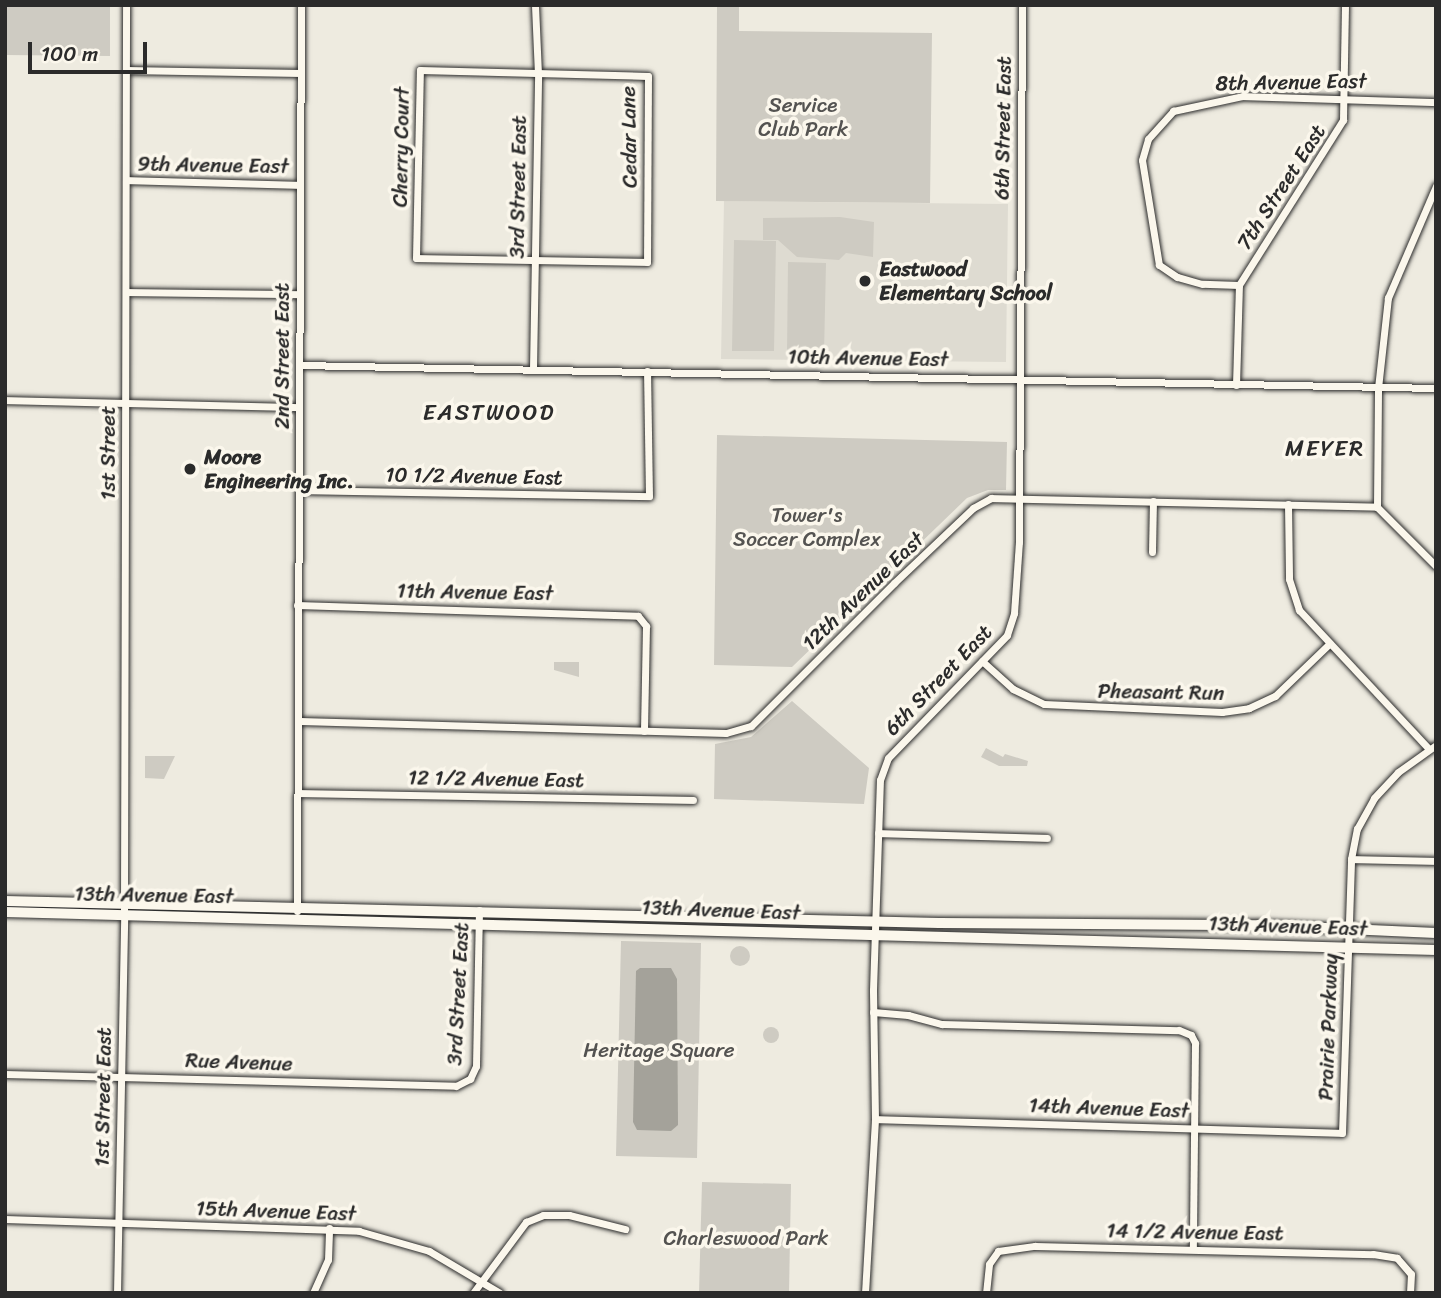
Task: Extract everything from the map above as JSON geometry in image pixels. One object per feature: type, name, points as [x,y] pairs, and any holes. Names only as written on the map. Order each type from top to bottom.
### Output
[{"type":"main road","name":"13th Avenue East","points":[[5,901],[124,901],[1436,933]]},
{"type":"main road","name":"13th Avenue East","points":[[5,912],[296,917],[1436,950]]},
{"type":"street","name":"1st Street","points":[[124,901],[126,5]]},
{"type":"street","name":"2nd Street East","points":[[296,917],[300,721],[297,605],[301,5]]},
{"type":"street","name":"3rd Street East","points":[[533,369],[538,74],[534,5]]},
{"type":"street","name":"6th Street East","points":[[865,1293],[875,1119],[873,1012],[880,780],[888,758],[1007,635],[1014,613],[1019,498],[1022,5]]},
{"type":"street","name":"7th Street East","points":[[1239,285],[1339,133],[1345,97],[1345,5]]},
{"type":"street","points":[[125,69],[301,74]]},
{"type":"street","name":"Cherry Court","points":[[535,260],[416,258],[420,70],[538,74]]},
{"type":"street","name":"Cedar Lane","points":[[535,260],[647,262],[648,76],[538,74]]},
{"type":"street","name":"8th Avenue East","points":[[1239,285],[1202,284],[1177,277],[1159,265],[1142,160],[1155,130],[1173,111],[1203,101],[1243,96],[1345,97],[1436,102]]},
{"type":"street","name":"9th Avenue East","points":[[126,180],[300,185]]},
{"type":"street","points":[[1436,186],[1391,284],[1378,388],[1377,506],[1436,566]]},
{"type":"street","points":[[1236,385],[1239,285]]},
{"type":"street","points":[[126,292],[300,294]]},
{"type":"street","name":"10th Avenue East","points":[[300,365],[1436,388]]},
{"type":"street","name":"10 1/2 Avenue East","points":[[299,490],[649,496],[647,371]]},
{"type":"street","points":[[5,400],[299,407]]},
{"type":"street","name":"12th Avenue East","points":[[300,721],[726,733],[751,726],[974,508],[991,498],[1377,506]]},
{"type":"street","points":[[1152,552],[1153,501]]},
{"type":"street","points":[[1289,504],[1288,565],[1293,600],[1329,644],[1432,747]]},
{"type":"street","name":"11th Avenue East","points":[[297,605],[638,616],[646,626],[644,731]]},
{"type":"street","name":"Pheasant Run","points":[[982,661],[1013,689],[1044,704],[1075,709],[1229,711],[1275,696],[1329,644]]},
{"type":"street","name":"Prairie Parkway","points":[[1342,1133],[1351,859],[1357,829],[1374,798],[1432,747]]},
{"type":"street","name":"12 1/2 Avenue East","points":[[299,793],[693,800]]},
{"type":"street","points":[[878,833],[1048,838]]},
{"type":"street","points":[[1351,859],[1436,861]]},
{"type":"street","name":"1st Street East","points":[[117,1293],[124,901]]},
{"type":"street","name":"3rd Street East","points":[[470,1079],[476,1066],[479,910]]},
{"type":"street","points":[[873,1012],[908,1015],[942,1024],[1179,1030],[1191,1035],[1195,1043],[1193,1249]]},
{"type":"street","name":"Rue Avenue","points":[[5,1074],[456,1086],[470,1079]]},
{"type":"street","name":"14th Avenue East","points":[[875,1119],[1342,1133]]},
{"type":"street","points":[[473,1293],[526,1222],[543,1215],[569,1215],[625,1229]]},
{"type":"street","name":"15th Avenue East","points":[[5,1219],[329,1228],[409,1243],[482,1279],[500,1293]]},
{"type":"street","points":[[313,1293],[328,1260],[329,1228]]},
{"type":"street","name":"14 1/2 Avenue East","points":[[986,1293],[989,1264],[995,1255],[1011,1246],[1193,1249],[1397,1258],[1410,1275],[1410,1293]]},
{"type":"shaded area","name":"Eastwood Elementary School","points":[[724,201],[1008,204],[1006,362],[721,359]]},
{"type":"shaded area","points":[[640,968],[671,968],[677,979],[678,1125],[671,1131],[637,1130],[633,1122],[636,971]]},
{"type":"green space","points":[[5,5],[110,5],[110,56],[5,55]]},
{"type":"green space","name":"Service Club Park","points":[[717,5],[739,5],[739,31],[932,33],[930,203],[716,201]]},
{"type":"green space","points":[[840,217],[874,222],[873,257],[846,253],[839,260],[797,257],[778,240],[763,240],[763,218]]},
{"type":"green space","points":[[734,240],[776,241],[774,351],[732,351]]},
{"type":"green space","points":[[788,262],[826,263],[824,353],[787,353]]},
{"type":"green space","name":"Tower's Soccer Complex","points":[[717,435],[1007,442],[1006,490],[988,490],[967,498],[792,667],[714,665]]},
{"type":"green space","points":[[554,662],[579,662],[579,677],[554,670]]},
{"type":"green space","points":[[792,701],[869,768],[864,804],[714,799],[715,744],[751,737]]},
{"type":"green space","points":[[986,748],[1003,757],[1005,754],[1028,761],[1027,766],[999,766],[981,757]]},
{"type":"green space","points":[[145,756],[175,756],[164,779],[145,778]]},
{"type":"green space","name":"Heritage Square","points":[[621,941],[701,943],[697,1158],[616,1156]]},
{"type":"green space","points":[[740,946],[747,949],[750,956],[747,963],[740,966],[733,963],[730,956],[733,949]]},
{"type":"green space","points":[[768,1027],[774,1027],[779,1035],[777,1041],[768,1043],[763,1038],[763,1032]]},
{"type":"green space","name":"Charleswood Park","points":[[702,1182],[791,1184],[789,1293],[699,1293]]},
{"type":"place","name":"Eastwood Elementary School","points":[[865,281]]},
{"type":"place","name":"Moore Engineering Inc.","points":[[190,469]]},
{"type":"district","name":"EASTWOOD","points":[[489,413]]},
{"type":"district","name":"MEYER","points":[[1325,449]]}]
